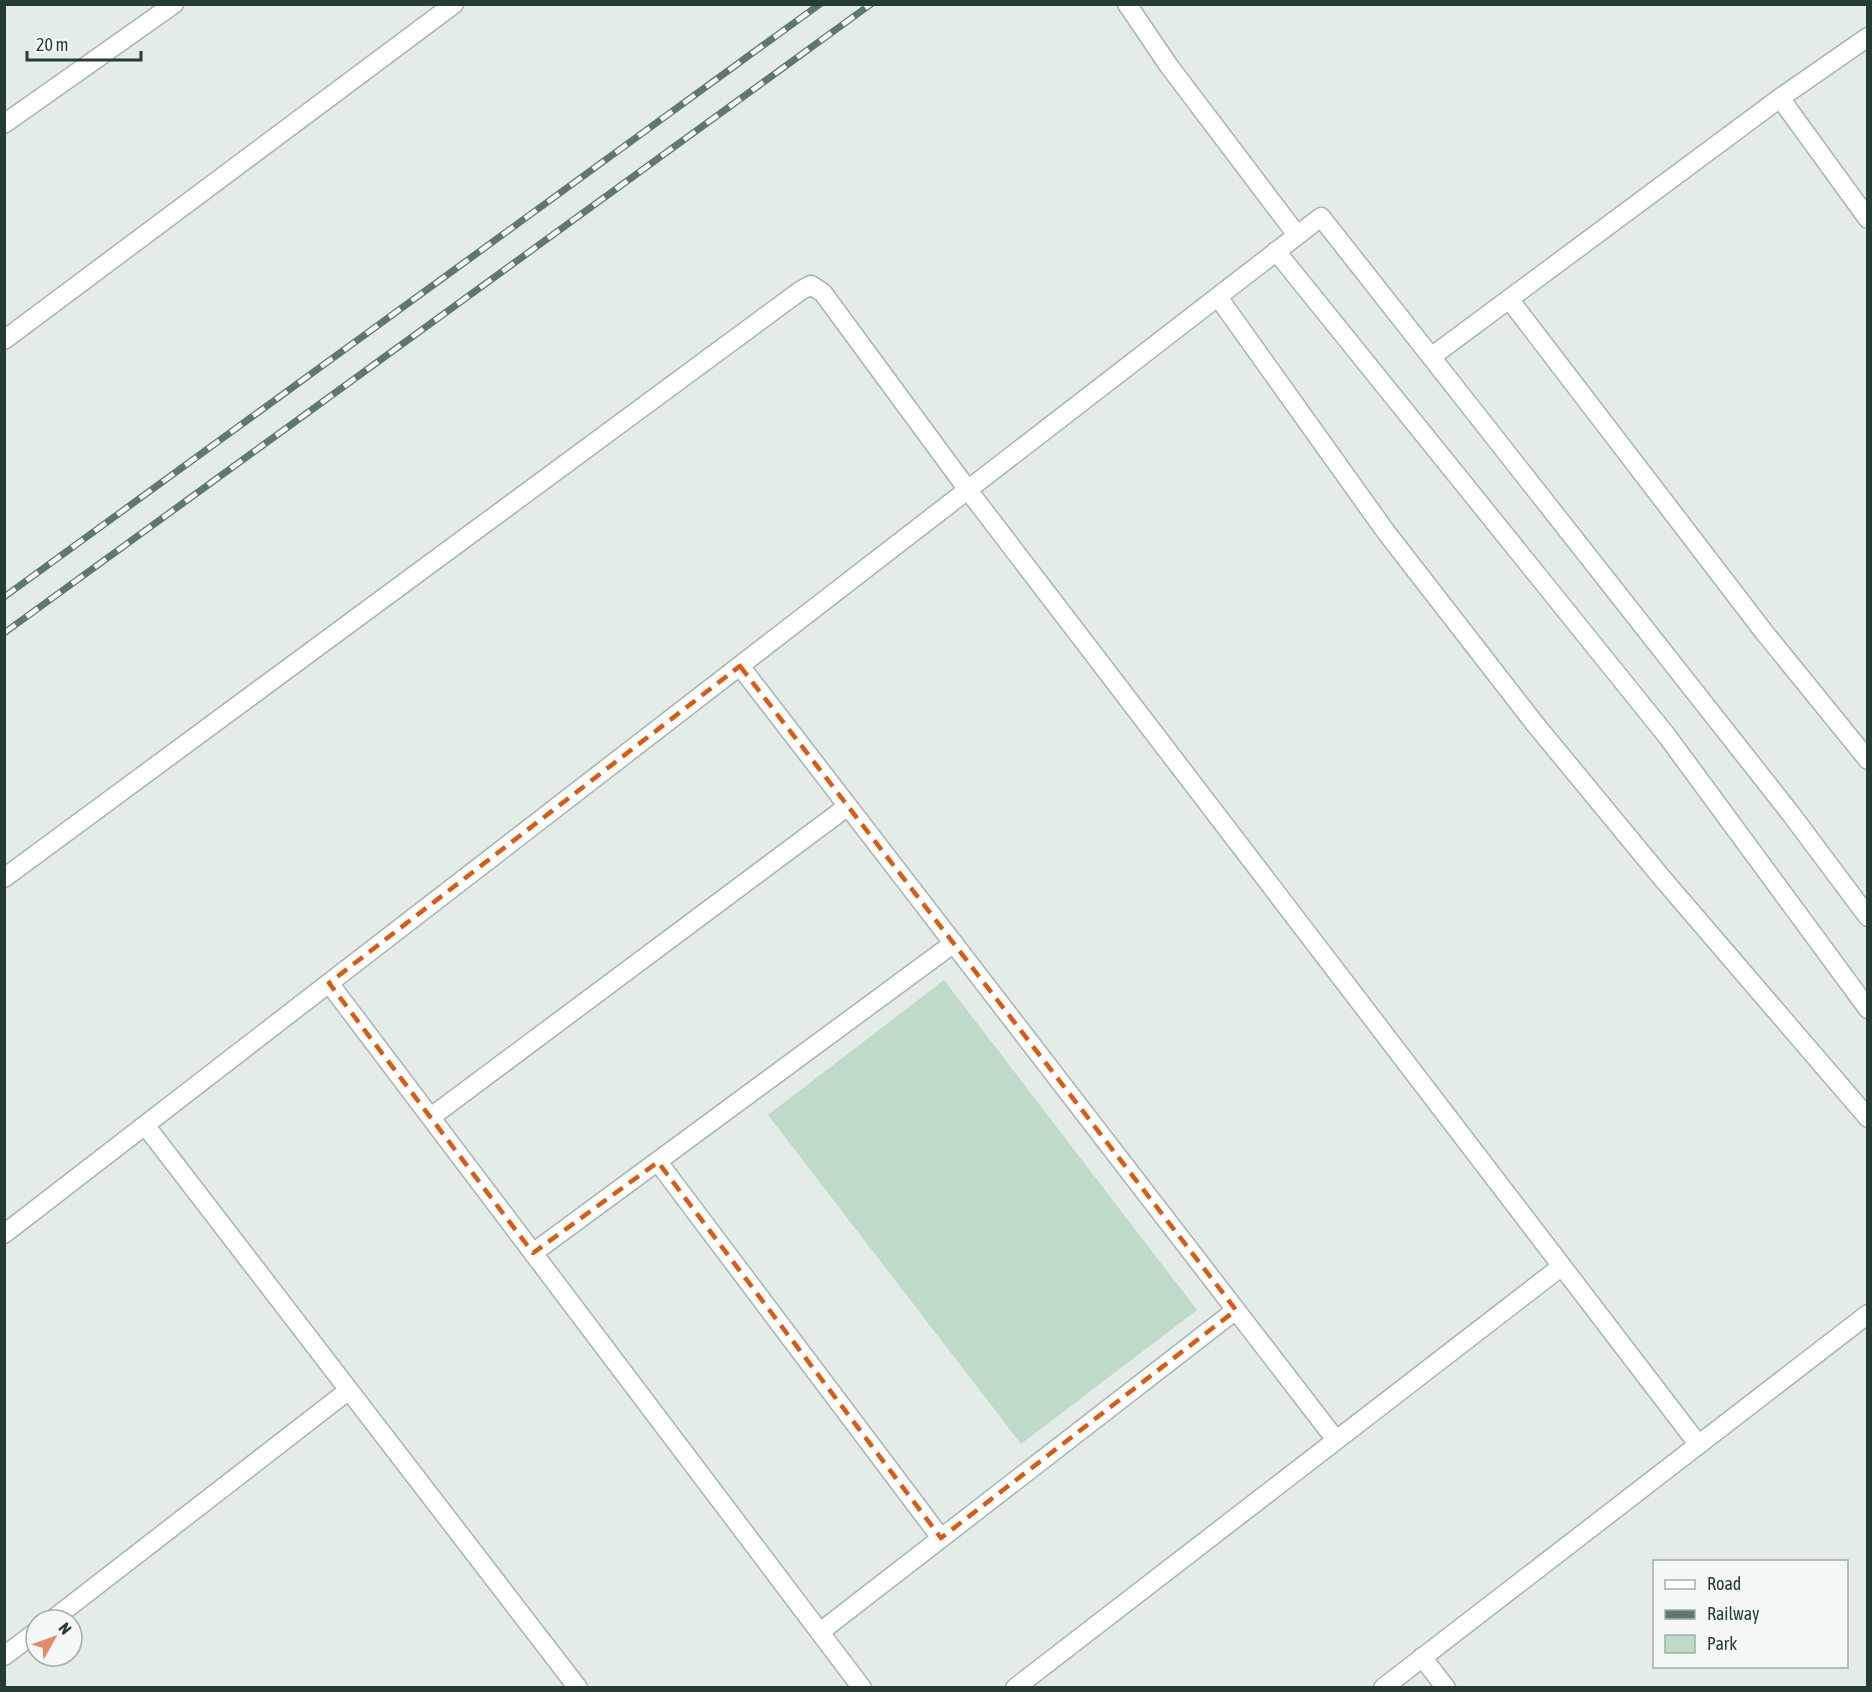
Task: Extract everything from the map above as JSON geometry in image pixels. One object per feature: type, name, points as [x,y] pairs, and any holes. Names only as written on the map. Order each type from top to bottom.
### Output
[{"type":"street","points":[[4,124],[174,4]]},
{"type":"street","points":[[4,340],[454,4]]},
{"type":"street","points":[[1127,4],[1169,66],[1297,235]]},
{"type":"street","points":[[1431,357],[1780,99],[1868,38]]},
{"type":"street","points":[[1780,99],[1868,219]]},
{"type":"street","points":[[5,1231],[1321,217],[1791,814],[1868,917]]},
{"type":"street","points":[[1276,251],[1667,736],[1868,1009]]},
{"type":"street","points":[[4,878],[811,285],[823,293],[968,490],[1698,1444]]},
{"type":"street","points":[[1218,297],[1386,532],[1535,724],[1662,878],[1868,1118]]},
{"type":"street","points":[[1509,299],[1757,623],[1868,760]]},
{"type":"street","points":[[740,666],[1336,1440]]},
{"type":"street","points":[[431,1117],[848,806]]},
{"type":"street","points":[[533,1253],[954,944]]},
{"type":"street","points":[[329,983],[862,1688]]},
{"type":"street","points":[[144,1125],[578,1688]]},
{"type":"street","points":[[658,1162],[941,1538]]},
{"type":"street","points":[[1015,1688],[1562,1266]]},
{"type":"street","points":[[820,1632],[1236,1310]]},
{"type":"street","points":[[1383,1688],[1868,1314]]},
{"type":"street","points":[[67,1608],[349,1390]]},
{"type":"street","points":[[4,1656],[24,1641]]},
{"type":"street","points":[[1422,1657],[1446,1688]]},
{"type":"highlighted area","points":[[740,666],[1236,1310],[941,1538],[658,1162],[533,1253],[329,983]]},
{"type":"green space","points":[[944,980],[1197,1310],[1021,1444],[768,1115]]},
{"type":"railway","points":[[4,597],[820,4]]},
{"type":"railway","points":[[4,633],[871,4]]}]
